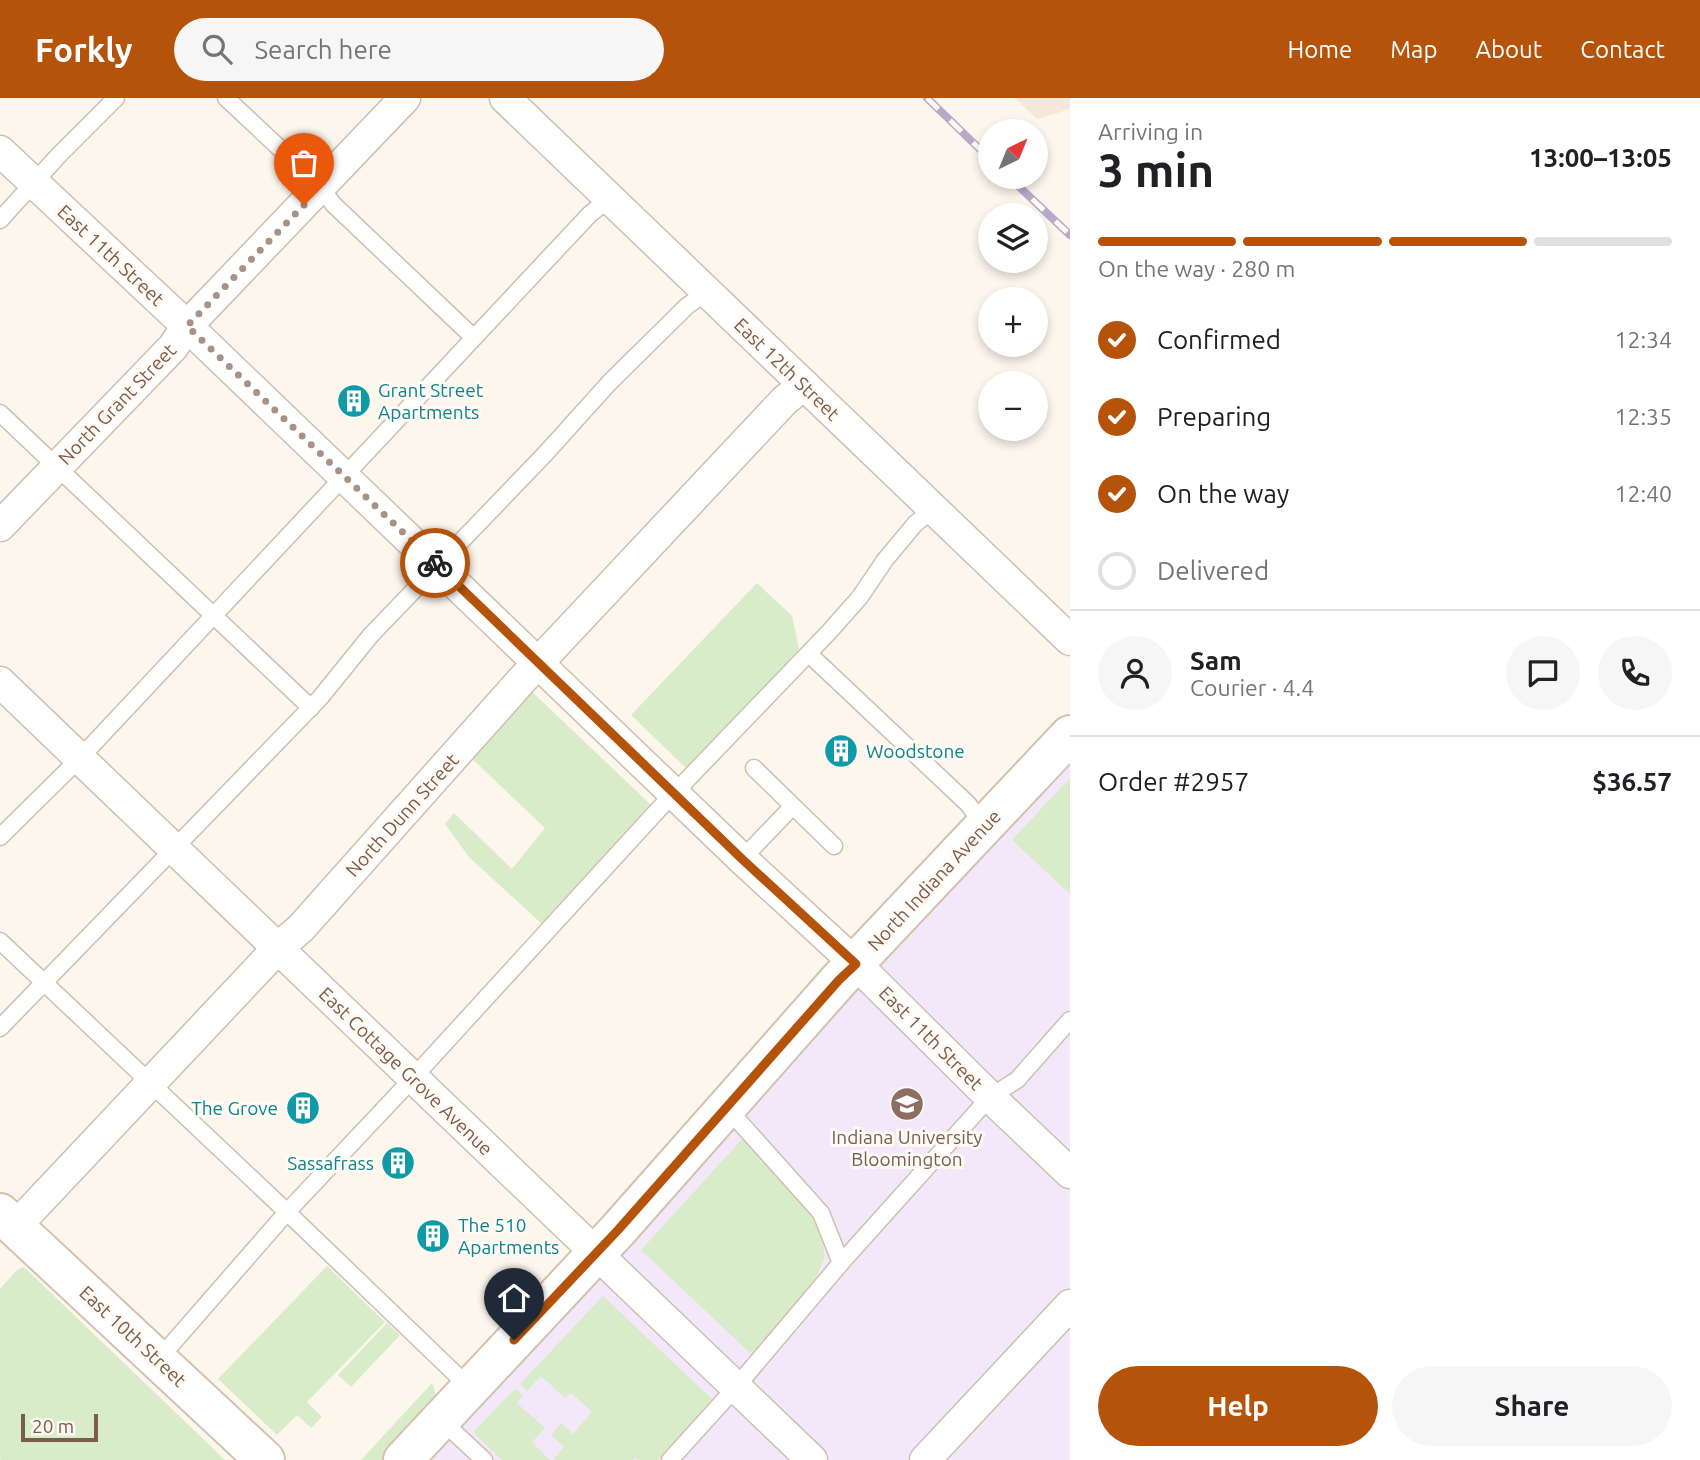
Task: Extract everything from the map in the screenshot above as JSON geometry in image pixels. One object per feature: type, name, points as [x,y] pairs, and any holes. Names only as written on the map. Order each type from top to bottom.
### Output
[{"type":"street","name":"North Grant Street","points":[[0,526],[173,347],[187,326],[405,98]]},
{"type":"street","name":"East 12th Street","points":[[505,98],[1070,640]]},
{"type":"street","name":"East 11th Street","points":[[0,151],[187,326],[742,859],[856,964],[1070,1173]]},
{"type":"street","name":"North Dunn Street","points":[[5,1228],[151,1084],[278,948],[301,928],[538,663],[785,400],[804,385]]},
{"type":"street","name":"East Cottage Grove Avenue","points":[[0,682],[812,1460]]},
{"type":"street","name":"North Indiana Avenue","points":[[403,1460],[596,1253],[839,980],[1070,736]]},
{"type":"street","name":"East 10th Street","points":[[5,1228],[158,1360],[265,1460]]},
{"type":"street","points":[[925,1460],[1070,1305]]},
{"type":"lane","points":[[0,220],[116,98]]},
{"type":"lane","points":[[226,98],[321,187],[332,204],[474,337]]},
{"type":"lane","points":[[0,837],[80,758],[590,214],[610,198]]},
{"type":"lane","points":[[0,1028],[311,708],[370,635],[546,453],[609,383],[687,306],[707,292]]},
{"type":"lane","points":[[0,413],[311,708]]},
{"type":"lane","points":[[158,1360],[287,1212],[674,793],[809,654],[860,597],[915,524],[933,509]]},
{"type":"lane","points":[[809,654],[968,804],[985,827]]},
{"type":"lane","points":[[754,768],[834,846]]},
{"type":"lane","points":[[742,859],[792,807]]},
{"type":"lane","points":[[0,941],[470,1388]]},
{"type":"lane","points":[[670,1460],[990,1097],[1017,1080],[1070,1020]]},
{"type":"lane","points":[[727,1108],[821,1213],[841,1263]]},
{"type":"lane","points":[[440,1419],[484,1460]]},
{"type":"shaded area","points":[[1015,98],[1070,98],[1070,109],[1037,119]]},
{"type":"shaded area","name":"Indiana University Bloomington","points":[[1070,748],[1070,1460],[419,1460]]},
{"type":"green space","points":[[757,583],[792,616],[799,649],[688,770],[631,715]]},
{"type":"green space","points":[[528,688],[650,804],[543,925],[469,857],[445,824],[454,813],[512,869],[545,828],[468,755]]},
{"type":"green space","points":[[1070,778],[1070,894],[1012,840]]},
{"type":"green space","points":[[744,1137],[807,1200],[824,1238],[824,1260],[810,1290],[751,1354],[641,1250]]},
{"type":"green space","points":[[327,1266],[385,1322],[307,1402],[322,1417],[311,1428],[297,1415],[277,1435],[218,1379]]},
{"type":"green space","points":[[23,1267],[225,1460],[0,1459],[0,1289]]},
{"type":"green space","points":[[603,1296],[713,1400],[658,1460],[553,1460],[564,1447],[551,1435],[561,1423],[573,1434],[592,1412],[571,1393],[565,1398],[541,1376],[527,1391],[520,1384]]},
{"type":"green space","points":[[387,1323],[400,1335],[351,1387],[338,1375]]},
{"type":"green space","points":[[432,1383],[436,1403],[382,1460],[361,1460]]},
{"type":"green space","points":[[515,1389],[523,1395],[517,1403],[545,1428],[532,1442],[550,1460],[502,1460],[474,1431]]},
{"type":"railway","points":[[927,98],[978,147]]},
{"type":"railway","points":[[1022,189],[1070,235]]},
{"type":"way so far","points":[[304,205],[187,326],[435,563]]},
{"type":"place","name":"Grant Street Apartments","points":[[354,401]]},
{"type":"place","name":"Woodstone","points":[[841,751]]},
{"type":"place","name":"Indiana University Bloomington","points":[[907,1104]]},
{"type":"place","name":"The Grove","points":[[303,1108]]},
{"type":"place","name":"Sassafrass","points":[[398,1163]]},
{"type":"place","name":"The 510 Apartments","points":[[433,1236]]},
{"type":"route","points":[[435,563],[742,859],[856,964],[618,1230],[514,1340]]}]
